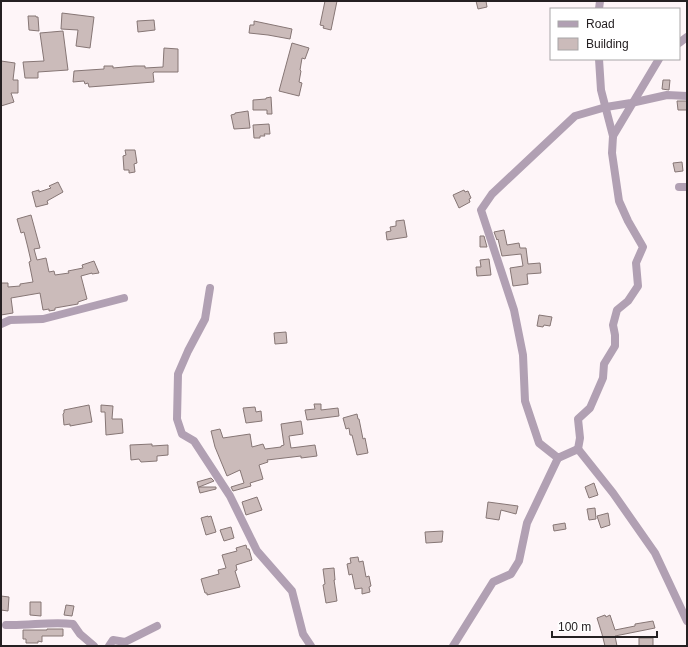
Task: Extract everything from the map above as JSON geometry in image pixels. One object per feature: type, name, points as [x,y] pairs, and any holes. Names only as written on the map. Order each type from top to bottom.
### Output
[{"type":"street","points":[[599,60],[601,90],[613,136],[612,154],[620,201],[628,221],[643,247],[636,263],[638,286],[628,301],[617,310],[613,325],[615,346],[604,364],[603,378],[590,408],[578,419],[580,438],[578,449],[613,493],[655,553],[687,620]]},
{"type":"street","points":[[613,136],[631,103],[659,60]]},
{"type":"street","points":[[558,458],[538,443],[525,401],[522,355],[514,310],[481,210],[492,194],[575,116],[606,107],[631,103],[668,94],[687,96]]},
{"type":"street","points":[[210,288],[205,319],[178,374],[177,419],[182,434],[194,441],[230,496],[257,550],[292,591],[303,634],[311,646]]},
{"type":"street","points":[[1,324],[10,320],[43,319],[124,298]]},
{"type":"street","points":[[453,646],[492,582],[511,574],[519,561],[527,523],[558,458],[578,449]]},
{"type":"street","points":[[6,625],[23,626],[62,622],[73,624],[80,634],[94,646]]},
{"type":"street","points":[[109,646],[113,640],[125,642],[157,626]]},
{"type":"building","points":[[325,1],[337,1],[331,30],[323,28],[324,26],[320,25]]},
{"type":"building","points":[[476,1],[486,1],[487,7],[478,9]]},
{"type":"building","points":[[62,13],[94,17],[90,48],[76,46],[78,30],[61,29]]},
{"type":"building","points":[[28,16],[38,17],[39,31],[29,30]]},
{"type":"building","points":[[154,20],[155,30],[138,32],[137,21]]},
{"type":"building","points":[[254,21],[292,29],[290,39],[249,33],[250,25],[254,25]]},
{"type":"building","points":[[63,31],[68,70],[38,72],[38,78],[25,78],[23,62],[44,61],[40,33]]},
{"type":"building","points":[[292,43],[309,48],[305,59],[302,58],[299,82],[302,83],[299,96],[279,91]]},
{"type":"building","points":[[164,48],[178,49],[178,72],[154,72],[154,82],[89,87],[88,83],[85,84],[84,81],[73,82],[74,71],[104,69],[104,66],[113,66],[113,68],[135,66],[145,66],[145,68],[163,67]]},
{"type":"building","points":[[1,61],[15,63],[13,80],[18,80],[18,93],[11,93],[14,102],[1,106]]},
{"type":"building","points":[[663,80],[670,80],[669,90],[662,89]]},
{"type":"building","points":[[271,97],[272,114],[267,114],[267,110],[253,110],[253,100]]},
{"type":"building","points":[[677,101],[687,101],[687,110],[678,110]]},
{"type":"building","points":[[248,111],[250,128],[234,129],[231,115]]},
{"type":"building","points":[[269,124],[270,134],[264,134],[265,136],[260,136],[260,138],[254,138],[253,125]]},
{"type":"building","points":[[125,150],[135,150],[137,163],[134,164],[135,172],[129,173],[129,170],[124,170],[123,156],[126,155]]},
{"type":"building","points":[[682,162],[683,171],[675,172],[673,163]]},
{"type":"building","points":[[58,182],[63,192],[47,201],[48,204],[36,207],[32,192],[39,190],[39,192],[51,188],[49,186]]},
{"type":"building","points":[[464,190],[465,192],[468,191],[471,198],[469,199],[470,202],[459,208],[453,195]]},
{"type":"building","points":[[31,215],[40,248],[34,249],[37,260],[46,258],[49,272],[54,271],[55,275],[69,273],[68,271],[83,268],[82,265],[94,261],[99,273],[81,276],[87,299],[78,302],[78,304],[55,308],[55,310],[43,310],[40,293],[11,298],[13,313],[1,315],[1,283],[8,283],[8,287],[20,286],[20,284],[33,282],[29,262],[31,261],[24,232],[21,233],[17,219]]},
{"type":"building","points":[[404,220],[407,237],[387,240],[386,232],[391,231],[390,227],[396,226],[396,221]]},
{"type":"building","points":[[504,230],[507,245],[519,243],[520,248],[526,248],[528,264],[540,263],[541,273],[527,274],[528,284],[513,286],[510,268],[523,266],[521,254],[502,256],[498,239],[497,240],[494,232]]},
{"type":"building","points":[[480,236],[484,236],[487,247],[480,247]]},
{"type":"building","points":[[489,259],[491,275],[477,276],[476,267],[481,267],[480,260]]},
{"type":"building","points":[[539,315],[552,317],[550,326],[537,326]]},
{"type":"building","points":[[286,332],[287,343],[275,344],[274,333]]},
{"type":"building","points":[[314,404],[321,404],[321,410],[338,408],[339,416],[307,420],[305,410],[315,409]]},
{"type":"building","points":[[89,405],[92,422],[70,426],[70,424],[64,425],[64,410]]},
{"type":"building","points":[[101,405],[113,406],[112,419],[122,419],[123,433],[106,435],[105,412],[101,412]]},
{"type":"building","points":[[255,407],[256,412],[261,411],[262,421],[246,423],[243,408]]},
{"type":"building","points":[[357,414],[368,453],[357,455],[352,435],[350,435],[349,428],[346,429],[343,418]]},
{"type":"building","points":[[301,421],[303,434],[289,436],[291,448],[315,445],[317,456],[301,458],[301,456],[267,460],[268,462],[259,465],[263,479],[250,483],[251,486],[233,491],[231,487],[244,483],[240,470],[227,476],[215,447],[211,431],[220,429],[223,438],[250,434],[252,447],[263,444],[265,449],[281,447],[284,445],[281,424]]},
{"type":"building","points":[[152,444],[152,446],[168,445],[168,455],[157,456],[157,461],[141,462],[139,459],[131,460],[130,445]]},
{"type":"building","points":[[211,478],[214,481],[199,487],[216,487],[216,489],[200,493],[197,482]]},
{"type":"building","points":[[594,483],[598,495],[589,498],[585,487]]},
{"type":"building","points":[[257,497],[262,510],[246,515],[242,502]]},
{"type":"building","points":[[488,502],[518,506],[516,514],[501,510],[499,520],[486,518]]},
{"type":"building","points":[[595,508],[596,519],[589,520],[587,509]]},
{"type":"building","points":[[608,513],[610,525],[601,528],[597,516]]},
{"type":"building","points":[[211,516],[216,532],[206,535],[201,518]]},
{"type":"building","points":[[565,523],[566,529],[554,531],[553,525]]},
{"type":"building","points":[[231,527],[234,538],[224,541],[220,530]]},
{"type":"building","points":[[443,531],[442,542],[426,543],[425,532]]},
{"type":"building","points":[[246,545],[247,549],[249,549],[252,560],[236,565],[237,570],[235,571],[240,587],[207,595],[201,579],[219,574],[218,570],[226,568],[222,555],[237,551],[236,548]]},
{"type":"building","points":[[358,557],[359,562],[363,561],[366,577],[369,576],[371,586],[369,587],[370,592],[362,594],[362,588],[355,589],[352,574],[349,575],[347,564],[351,563],[350,558]]},
{"type":"building","points":[[334,568],[337,601],[326,603],[323,585],[325,584],[323,569]]},
{"type":"building","points":[[1,596],[9,597],[8,611],[1,610]]},
{"type":"building","points":[[30,602],[41,602],[41,616],[30,615]]},
{"type":"building","points":[[66,605],[74,606],[72,616],[64,615]]},
{"type":"building","points":[[605,615],[606,617],[610,615],[615,630],[635,626],[635,624],[653,621],[655,628],[615,636],[617,646],[605,646],[597,618]]},
{"type":"building","points":[[63,629],[63,636],[42,636],[42,642],[38,641],[38,643],[26,643],[26,639],[23,639],[23,630]]},
{"type":"building","points":[[639,638],[653,638],[653,646],[639,646]]}]
